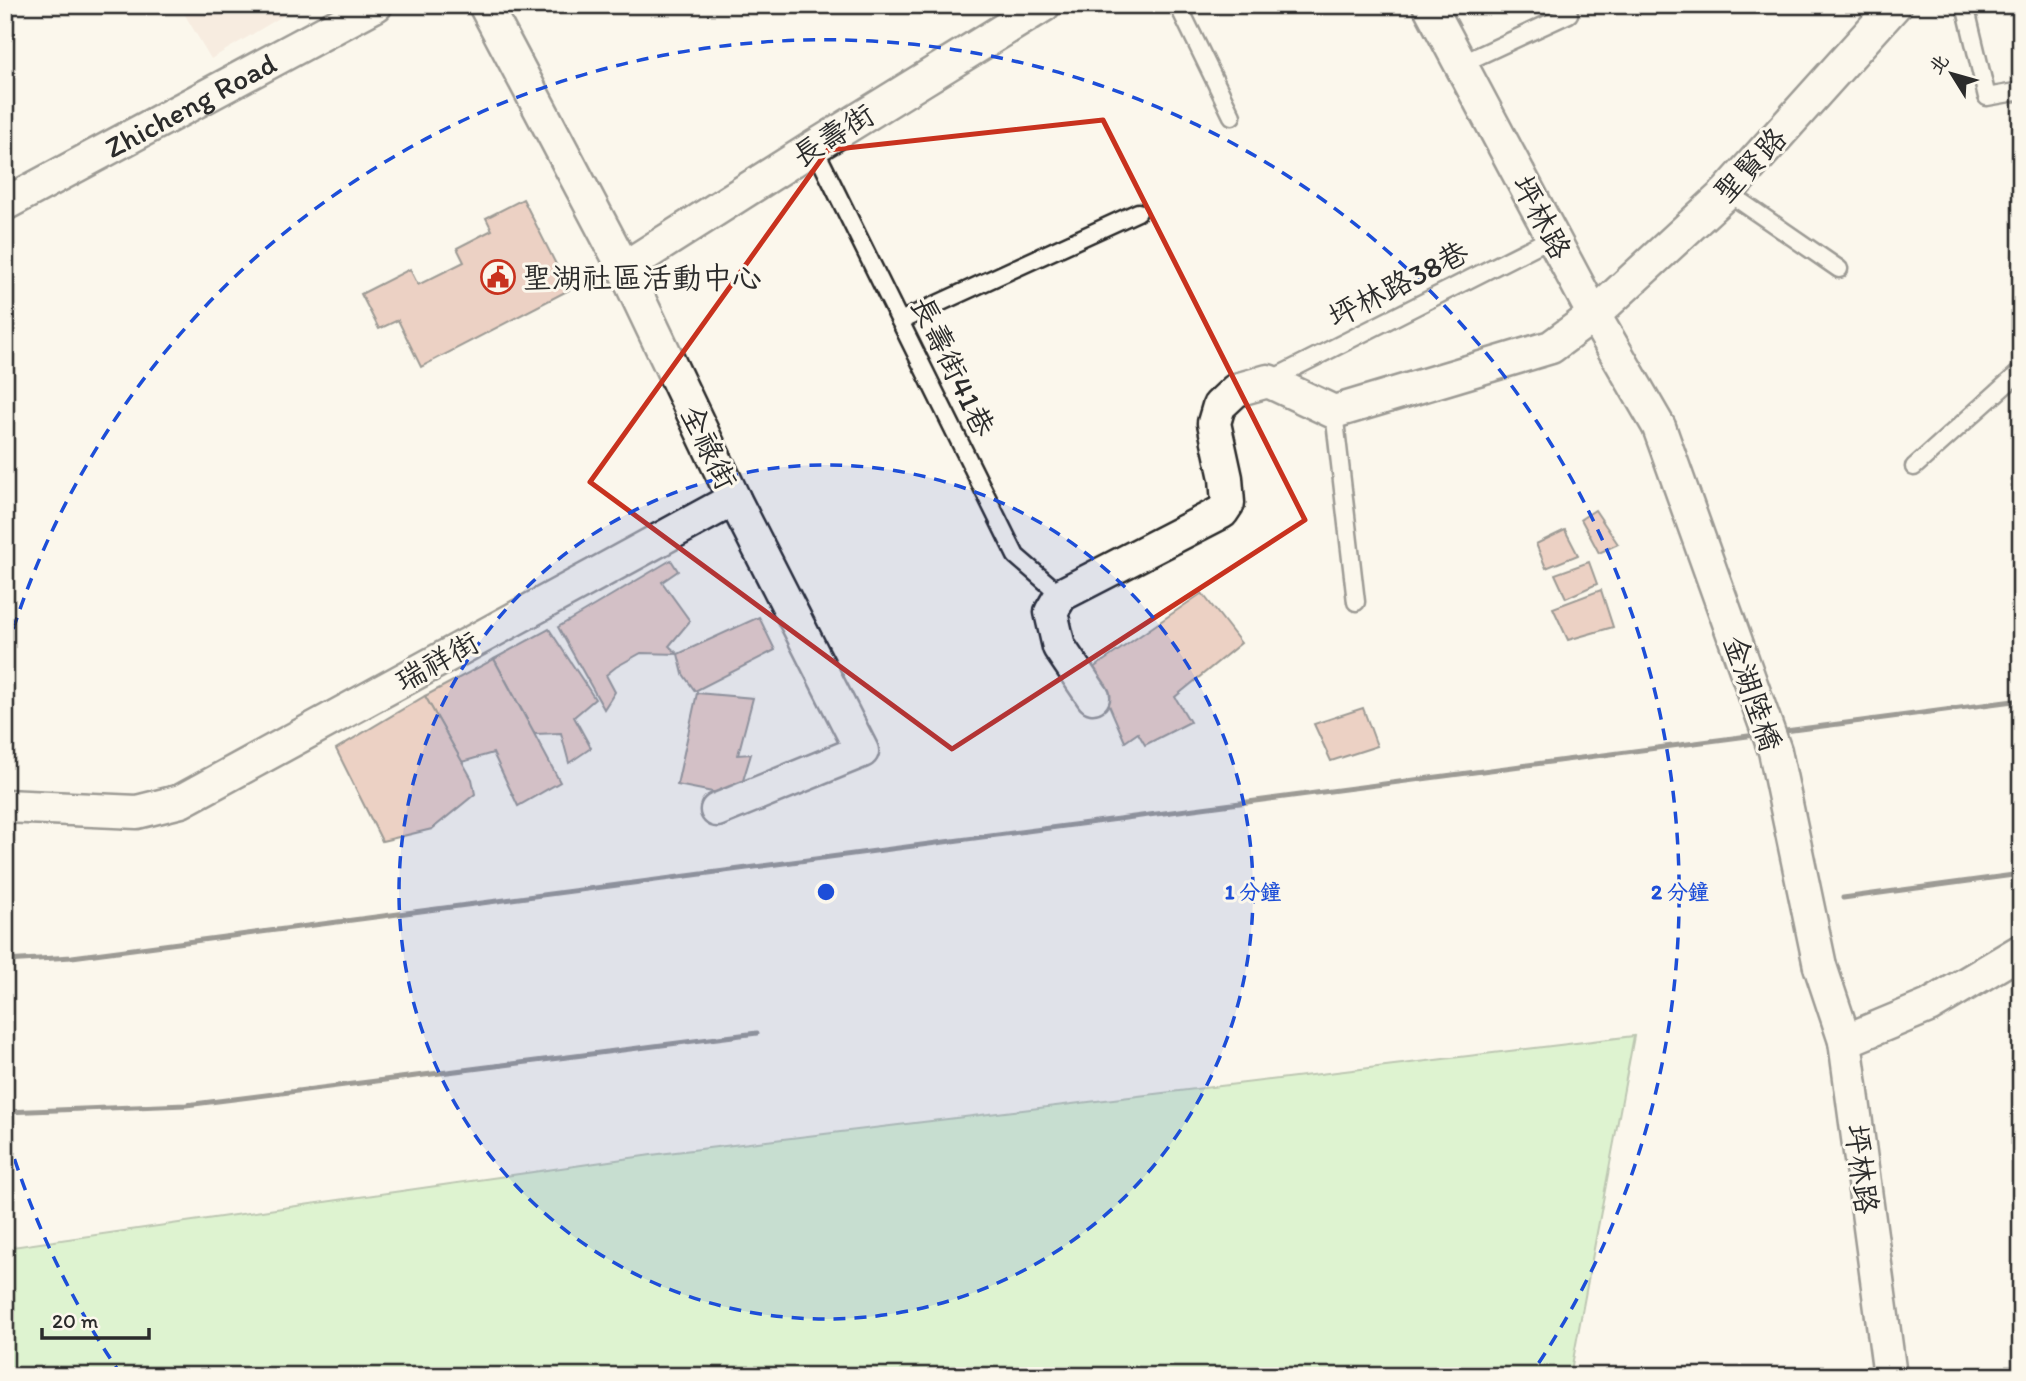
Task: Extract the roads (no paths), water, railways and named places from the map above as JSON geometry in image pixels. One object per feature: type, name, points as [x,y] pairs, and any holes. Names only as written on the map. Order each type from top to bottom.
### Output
[{"type":"street","name":"Zhicheng Road","points":[[5,204],[376,5]]},
{"type":"street","name":"全祿街","points":[[485,5],[624,268],[734,499],[862,751],[717,810]]},
{"type":"street","name":"長壽街","points":[[624,268],[1044,5]]},
{"type":"street","name":"坪林路","points":[[1429,5],[1594,315],[1659,427]]},
{"type":"street","name":"聖賢路","points":[[1334,412],[1551,347],[1594,315],[1727,192],[1886,9]]},
{"type":"street","points":[[1093,697],[1059,647],[1051,611],[1061,595],[1222,512],[1228,502],[1226,478],[1214,423],[1219,406],[1236,390],[1268,381],[1334,412]]},
{"type":"street","name":"金湖陸橋","points":[[1659,427],[1775,751],[1820,966]]},
{"type":"street","name":"瑞祥街","points":[[5,806],[137,812],[181,800],[734,499]]},
{"type":"street","points":[[1846,1041],[1930,1006],[2021,951]]},
{"type":"street","name":"坪林路","points":[[1820,966],[1846,1041],[1890,1376]]},
{"type":"lane","points":[[1178,5],[1232,116]]},
{"type":"lane","points":[[1965,5],[1987,97],[2021,91]]},
{"type":"lane","points":[[1461,64],[1569,15]]},
{"type":"lane","name":"長壽街41巷","points":[[814,147],[1016,556],[1061,595]]},
{"type":"lane","points":[[1727,192],[1839,269]]},
{"type":"lane","points":[[900,321],[1138,212]]},
{"type":"lane","name":"坪林路38巷","points":[[1268,381],[1553,237]]},
{"type":"lane","points":[[1914,467],[2021,371]]},
{"type":"lane","points":[[1334,412],[1356,603]]},
{"type":"railway","points":[[5,961],[72,957],[2021,700]]},
{"type":"railway","points":[[1843,898],[2021,874]]},
{"type":"railway","points":[[5,1112],[186,1105],[757,1033]]},
{"type":"place","name":"聖湖社區活動中心","points":[[498,277]]}]
